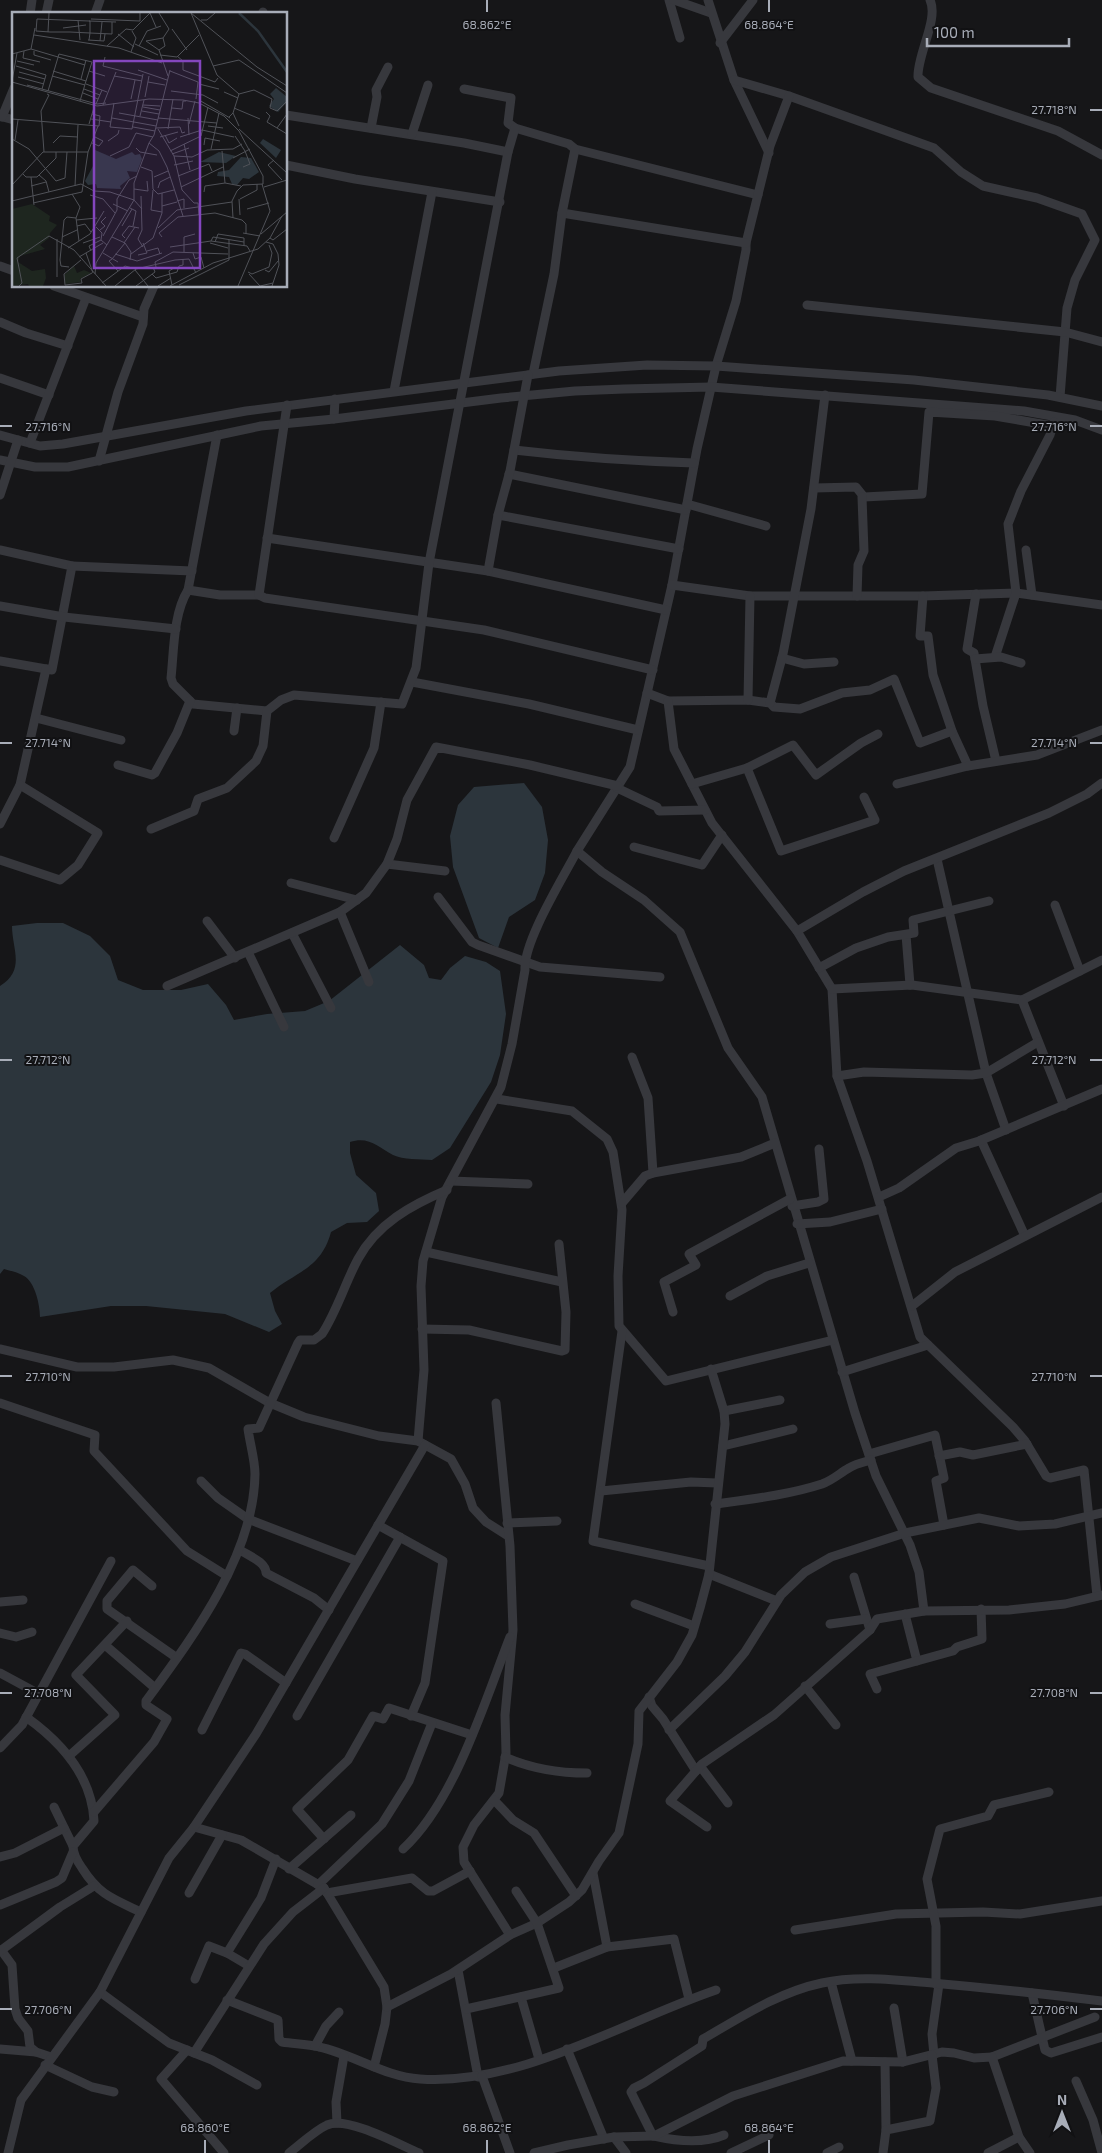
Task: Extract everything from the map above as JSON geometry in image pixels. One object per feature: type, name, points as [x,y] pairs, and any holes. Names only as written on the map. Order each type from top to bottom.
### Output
[{"type":"street","points":[[96,12],[100,0]]},
{"type":"street","points":[[669,0],[680,38]]},
{"type":"street","points":[[674,0],[711,13]]},
{"type":"street","points":[[708,0],[720,43],[734,80],[769,153]]},
{"type":"street","points":[[720,43],[753,0]]},
{"type":"street","points":[[930,0],[931,16],[918,68],[918,77],[924,83],[931,88],[1058,131],[1102,155]]},
{"type":"street","points":[[371,128],[377,97],[376,90],[388,67]]},
{"type":"street","points":[[734,80],[789,96],[934,148],[961,172],[983,186],[1037,198],[1082,214],[1098,241],[1075,280],[1068,308],[1060,397]]},
{"type":"street","points":[[412,134],[428,85]]},
{"type":"street","points":[[464,89],[511,98],[508,123],[515,128],[568,144],[575,148],[758,195]]},
{"type":"street","points":[[1,116],[12,92]]},
{"type":"street","points":[[8,2153],[21,2100],[100,1992],[169,1858],[194,1827],[256,1734],[378,1525],[421,1443],[424,1370],[421,1286],[426,1252],[449,1185],[497,1099],[512,1044],[525,970],[524,961],[535,932],[577,851],[630,767],[672,585],[694,463],[716,366],[736,301],[746,243],[769,153],[789,96]]},
{"type":"street","points":[[288,115],[412,134],[508,152]]},
{"type":"street","points":[[151,829],[194,811],[198,799],[227,788],[256,761],[263,746],[267,711],[280,700],[294,695],[402,704],[412,682],[429,563],[500,202],[508,152],[515,128]]},
{"type":"street","points":[[488,571],[498,515],[510,474],[523,396],[554,274],[562,212],[575,148]]},
{"type":"street","points":[[288,165],[432,192],[500,202]]},
{"type":"street","points":[[394,391],[432,192]]},
{"type":"street","points":[[562,212],[746,243]]},
{"type":"street","points":[[0,266],[12,270]]},
{"type":"street","points":[[59,288],[143,317]]},
{"type":"street","points":[[99,461],[118,392],[143,324],[144,309],[153,288]]},
{"type":"street","points":[[30,443],[86,298]]},
{"type":"street","points":[[807,305],[1066,332],[1102,342]]},
{"type":"street","points":[[0,322],[26,333],[68,346]]},
{"type":"street","points":[[0,435],[40,446],[63,444],[287,405],[530,374],[647,365],[716,366],[914,380],[1060,397],[1102,406]]},
{"type":"street","points":[[0,378],[49,395]]},
{"type":"street","points":[[0,460],[35,467],[68,467],[217,435],[284,424],[334,420],[460,403],[575,391],[711,388],[825,395],[1024,411],[1054,421]]},
{"type":"street","points":[[770,703],[782,658],[814,488],[825,395]]},
{"type":"street","points":[[334,420],[335,399]]},
{"type":"street","points":[[259,595],[287,405]]},
{"type":"street","points":[[862,496],[922,494],[929,412],[1054,421],[1076,420],[1102,430]]},
{"type":"street","points":[[995,657],[1016,593],[1008,524],[1021,491],[1050,436],[1054,421]]},
{"type":"street","points":[[217,435],[188,590],[176,629],[171,678],[173,684],[193,704],[267,711]]},
{"type":"street","points":[[0,495],[18,440]]},
{"type":"street","points":[[514,450],[632,461],[694,463]]},
{"type":"street","points":[[510,474],[686,507],[766,526]]},
{"type":"street","points":[[814,488],[856,487],[860,490],[862,496],[864,552],[858,565],[857,596]]},
{"type":"street","points":[[498,515],[679,549]]},
{"type":"street","points":[[267,538],[488,571],[666,610]]},
{"type":"street","points":[[0,550],[72,566],[192,571]]},
{"type":"street","points":[[1026,550],[1032,595]]},
{"type":"street","points":[[0,661],[52,670],[64,617],[72,566]]},
{"type":"street","points":[[672,585],[750,596],[923,596],[1016,593],[1102,605]]},
{"type":"street","points":[[188,590],[220,595],[259,595],[266,598],[420,622],[484,630],[652,670]]},
{"type":"street","points":[[976,594],[967,649],[974,652],[983,706],[996,761]]},
{"type":"street","points":[[748,700],[750,596]]},
{"type":"street","points":[[923,596],[920,636],[928,636],[933,675],[952,731],[968,766]]},
{"type":"street","points":[[0,606],[64,617],[176,629]]},
{"type":"street","points":[[975,658],[995,657],[1021,663]]},
{"type":"street","points":[[782,658],[804,664],[834,662]]},
{"type":"street","points":[[0,824],[20,785],[46,669]]},
{"type":"street","points":[[647,693],[668,701],[748,700],[770,703],[774,707],[800,709],[842,693],[870,690],[894,679],[920,743],[952,731]]},
{"type":"street","points":[[412,682],[529,704],[638,730]]},
{"type":"street","points":[[118,765],[152,775],[155,773],[177,733],[190,701]]},
{"type":"street","points":[[668,701],[674,749],[705,810],[797,932],[832,989],[837,1076],[882,1209],[920,1337],[1013,1428],[1027,1444],[1046,1476],[1050,1478],[1084,1470],[1088,1515],[1100,1595],[1065,1604],[1009,1610],[924,1611],[877,1619],[870,1630],[774,1715],[698,1768],[670,1802],[707,1827]]},
{"type":"street","points":[[334,838],[374,748],[381,702]]},
{"type":"street","points":[[234,731],[237,708]]},
{"type":"street","points":[[36,718],[122,740]]},
{"type":"street","points":[[897,784],[968,766],[1037,755],[1102,730]]},
{"type":"street","points":[[692,784],[747,768],[793,745],[816,775],[861,743],[878,734]]},
{"type":"street","points":[[167,986],[340,912],[366,893],[387,864],[397,839],[407,800],[436,746],[617,787],[657,807],[659,811],[705,810]]},
{"type":"street","points":[[747,768],[781,851],[875,820],[864,797]]},
{"type":"street","points":[[797,932],[863,892],[904,871],[1049,813],[1087,794],[1102,783]]},
{"type":"street","points":[[0,860],[60,880],[78,865],[98,833],[20,785]]},
{"type":"street","points":[[634,847],[702,865],[722,835]]},
{"type":"street","points":[[577,851],[602,872],[644,900],[680,932],[728,1048],[762,1097],[797,1224],[876,1476],[905,1533],[919,1572],[924,1611]]},
{"type":"street","points":[[937,859],[951,911],[986,1073],[1006,1130]]},
{"type":"street","points":[[387,864],[445,871]]},
{"type":"street","points":[[291,883],[357,900]]},
{"type":"street","points":[[438,897],[472,942],[540,967],[660,977]]},
{"type":"street","points":[[820,968],[856,948],[888,937],[914,933],[914,920],[989,901]]},
{"type":"street","points":[[1055,905],[1080,971]]},
{"type":"street","points":[[340,912],[369,982]]},
{"type":"street","points":[[206,921],[235,958]]},
{"type":"street","points":[[292,933],[331,1008]]},
{"type":"street","points":[[906,935],[910,985]]},
{"type":"street","points":[[248,952],[284,1027]]},
{"type":"street","points":[[832,989],[910,985],[1022,1000],[1102,960]]},
{"type":"street","points":[[1022,1000],[1064,1106]]},
{"type":"street","points":[[837,1076],[864,1072],[958,1075],[986,1073],[1038,1042]]},
{"type":"street","points":[[632,1057],[648,1098],[653,1173]]},
{"type":"street","points":[[878,1198],[899,1188],[956,1148],[1006,1130],[1102,1089]]},
{"type":"street","points":[[497,1099],[572,1111],[607,1139],[613,1152],[622,1203],[618,1276],[619,1326],[666,1381],[833,1340]]},
{"type":"street","points":[[981,1140],[1025,1236]]},
{"type":"street","points":[[622,1203],[646,1176],[653,1173],[741,1157],[774,1143]]},
{"type":"street","points":[[672,1312],[664,1282],[696,1265],[689,1254],[791,1202],[824,1199],[819,1149]]},
{"type":"street","points":[[94,1812],[154,1742],[167,1719],[146,1705],[146,1701],[177,1658],[227,1576],[240,1550],[248,1518],[255,1473],[248,1429],[259,1428],[300,1340],[314,1340],[322,1334],[357,1261],[372,1236],[401,1214],[449,1185],[528,1184]]},
{"type":"street","points":[[912,1306],[955,1272],[1102,1197]]},
{"type":"street","points":[[797,1224],[830,1222],[882,1209]]},
{"type":"street","points":[[422,1329],[469,1330],[562,1352],[565,1350],[566,1330],[558,1244]]},
{"type":"street","points":[[426,1252],[562,1282]]},
{"type":"street","points":[[730,1296],[767,1276],[809,1262]]},
{"type":"street","points":[[622,1331],[594,1541],[709,1570],[778,1601]]},
{"type":"street","points":[[842,1372],[928,1345]]},
{"type":"street","points":[[0,1349],[78,1367],[114,1366],[173,1360],[209,1368],[270,1403],[304,1417],[379,1436],[421,1443],[451,1460],[465,1484],[473,1508],[486,1522],[508,1536]]},
{"type":"street","points":[[387,2007],[458,1970],[510,1935],[537,1923],[576,1896],[619,1833],[638,1744],[639,1711],[677,1662],[694,1626],[709,1570],[723,1446],[724,1411],[711,1369]]},
{"type":"street","points":[[724,1411],[780,1400]]},
{"type":"street","points":[[0,1403],[95,1435],[94,1451],[155,1518],[186,1550],[227,1576]]},
{"type":"street","points":[[496,1403],[510,1546],[513,1630],[505,1716],[505,1757],[499,1793],[474,1825],[463,1847],[464,1862],[510,1935]]},
{"type":"street","points":[[723,1446],[793,1429]]},
{"type":"street","points":[[716,1504],[792,1493],[804,1487],[822,1484],[870,1457],[935,1435],[944,1478],[936,1480],[944,1525]]},
{"type":"street","points":[[939,1456],[960,1452],[973,1455],[1027,1444]]},
{"type":"street","points":[[201,1481],[218,1498],[248,1518],[357,1561]]},
{"type":"street","points":[[601,1491],[691,1482],[718,1483]]},
{"type":"street","points":[[669,1730],[725,1676],[745,1652],[778,1601],[805,1572],[831,1557],[905,1533],[979,1518],[1019,1526],[1055,1524],[1102,1513]]},
{"type":"street","points":[[507,1524],[557,1521]]},
{"type":"street","points":[[378,1525],[442,1561],[443,1564],[424,1683],[411,1716]]},
{"type":"street","points":[[297,1716],[400,1537]]},
{"type":"street","points":[[240,1550],[262,1564],[266,1569],[266,1574],[314,1598],[329,1610]]},
{"type":"street","points":[[0,1748],[26,1717],[111,1561]]},
{"type":"street","points":[[152,1586],[133,1570],[107,1602],[106,1609],[127,1621],[177,1658]]},
{"type":"street","points":[[854,1577],[870,1630]]},
{"type":"street","points":[[0,1602],[23,1600]]},
{"type":"street","points":[[636,1604],[694,1626]]},
{"type":"street","points":[[876,1689],[870,1674],[954,1651],[957,1647],[982,1639],[981,1609]]},
{"type":"street","points":[[905,1614],[916,1661]]},
{"type":"street","points":[[830,1624],[866,1619]]},
{"type":"street","points":[[69,1756],[114,1715],[75,1677],[127,1621]]},
{"type":"street","points":[[403,1849],[424,1828],[462,1761],[513,1630]]},
{"type":"street","points":[[0,1633],[16,1637],[32,1632]]},
{"type":"street","points":[[105,1644],[155,1688]]},
{"type":"street","points":[[202,1730],[241,1653],[286,1683]]},
{"type":"street","points":[[0,1673],[39,1694]]},
{"type":"street","points":[[805,1686],[836,1725]]},
{"type":"street","points":[[649,1697],[652,1706],[669,1730],[728,1803]]},
{"type":"street","points":[[324,1838],[297,1809],[348,1760],[373,1716],[383,1719],[389,1708],[472,1735]]},
{"type":"street","points":[[0,1904],[62,1878],[73,1849],[94,1821],[94,1812],[86,1787],[69,1756],[50,1734],[26,1717]]},
{"type":"street","points":[[224,2153],[161,2080],[191,2051],[264,1944],[294,1912],[323,1889],[382,1824],[409,1781],[432,1723]]},
{"type":"street","points":[[505,1757],[539,1768],[570,1773],[587,1773]]},
{"type":"street","points":[[886,2130],[930,2121],[936,2088],[932,2034],[937,1984],[936,1926],[927,1879],[940,1829],[988,1816],[994,1805],[1049,1792]]},
{"type":"street","points":[[494,1800],[513,1820],[534,1833],[576,1896]]},
{"type":"street","points":[[54,1807],[73,1849],[94,1886],[112,1898],[141,1912]]},
{"type":"street","points":[[289,1869],[351,1815]]},
{"type":"street","points":[[194,1827],[241,1840],[276,1859],[323,1889],[384,1987],[387,2007],[385,2024],[374,2067]]},
{"type":"street","points":[[0,1857],[15,1853],[64,1828]]},
{"type":"street","points":[[189,1894],[222,1835]]},
{"type":"street","points":[[227,1953],[262,1898],[276,1859]]},
{"type":"street","points":[[323,1889],[412,1878],[428,1891],[433,1891],[470,1871]]},
{"type":"street","points":[[593,1873],[607,1947]]},
{"type":"street","points":[[36,2052],[30,2048],[28,2031],[18,2018],[12,1965],[0,1951],[60,1907],[94,1886]]},
{"type":"street","points":[[466,2009],[559,1988],[554,1968],[537,1923],[516,1891]]},
{"type":"street","points":[[795,1930],[896,1914],[934,1912],[1020,1914],[1102,1902]]},
{"type":"street","points":[[554,1968],[607,1947],[674,1939],[689,1999]]},
{"type":"street","points":[[195,1979],[209,1946],[227,1953],[249,1966]]},
{"type":"street","points":[[458,1970],[480,2077],[510,2153]]},
{"type":"street","points":[[654,2136],[631,2092],[634,2088],[702,2046],[703,2039],[781,1995],[831,1982],[888,1980],[1102,2001]]},
{"type":"street","points":[[831,1982],[852,2061]]},
{"type":"street","points":[[227,2000],[278,2020],[279,2039],[282,2042],[315,2046],[374,2067],[418,2079],[480,2077],[499,2073],[566,2049],[689,1999],[716,1990]]},
{"type":"street","points":[[100,1992],[169,2043],[212,2060],[257,2085]]},
{"type":"street","points":[[1032,1993],[1040,2038],[1045,2050],[1051,2053],[1102,2036]]},
{"type":"street","points":[[521,1997],[539,2059]]},
{"type":"street","points":[[894,2008],[903,2062]]},
{"type":"street","points":[[315,2046],[326,2026],[339,2012]]},
{"type":"street","points":[[654,2136],[733,2096],[843,2061],[903,2062],[954,2052],[974,2058],[992,2057],[1095,2017]]},
{"type":"street","points":[[0,2049],[36,2052],[51,2057]]},
{"type":"street","points":[[566,2049],[604,2139]]},
{"type":"street","points":[[337,2123],[336,2102],[344,2056]]},
{"type":"street","points":[[992,2057],[1019,2137],[1030,2153]]},
{"type":"street","points":[[883,2153],[886,2130],[885,2062]]},
{"type":"street","points":[[45,2065],[92,2087],[114,2092]]},
{"type":"street","points":[[1076,2081],[1093,2120],[1102,2153]]},
{"type":"street","points":[[289,2153],[326,2126],[337,2123],[348,2124],[419,2153]]},
{"type":"street","points":[[534,2153],[614,2137],[654,2136],[669,2140],[709,2141],[724,2135]]},
{"type":"street","points":[[731,2153],[769,2135]]},
{"type":"street","points":[[614,2137],[626,2153]]},
{"type":"street","points":[[988,2153],[1019,2137]]},
{"type":"street","points":[[828,2153],[840,2147]]},
{"type":"shaded area","points":[[524,783],[542,807],[548,840],[545,873],[535,900],[509,917],[498,948],[479,938],[453,867],[450,836],[458,805],[474,787]]},
{"type":"shaded area","points":[[37,923],[63,923],[90,936],[110,956],[118,980],[143,990],[181,990],[208,984],[226,1005],[234,1020],[267,1014],[305,1011],[329,1001],[400,945],[424,965],[429,978],[441,980],[450,968],[465,956],[486,962],[500,971],[506,1014],[500,1055],[491,1082],[450,1148],[432,1160],[397,1157],[368,1141],[350,1142],[350,1153],[356,1175],[376,1193],[379,1211],[367,1222],[347,1223],[331,1232],[327,1244],[314,1262],[270,1293],[275,1311],[282,1324],[269,1332],[225,1314],[146,1306],[111,1306],[40,1317],[36,1294],[28,1279],[4,1269],[0,1274],[0,986],[8,980],[15,966],[16,959],[12,926]]}]
